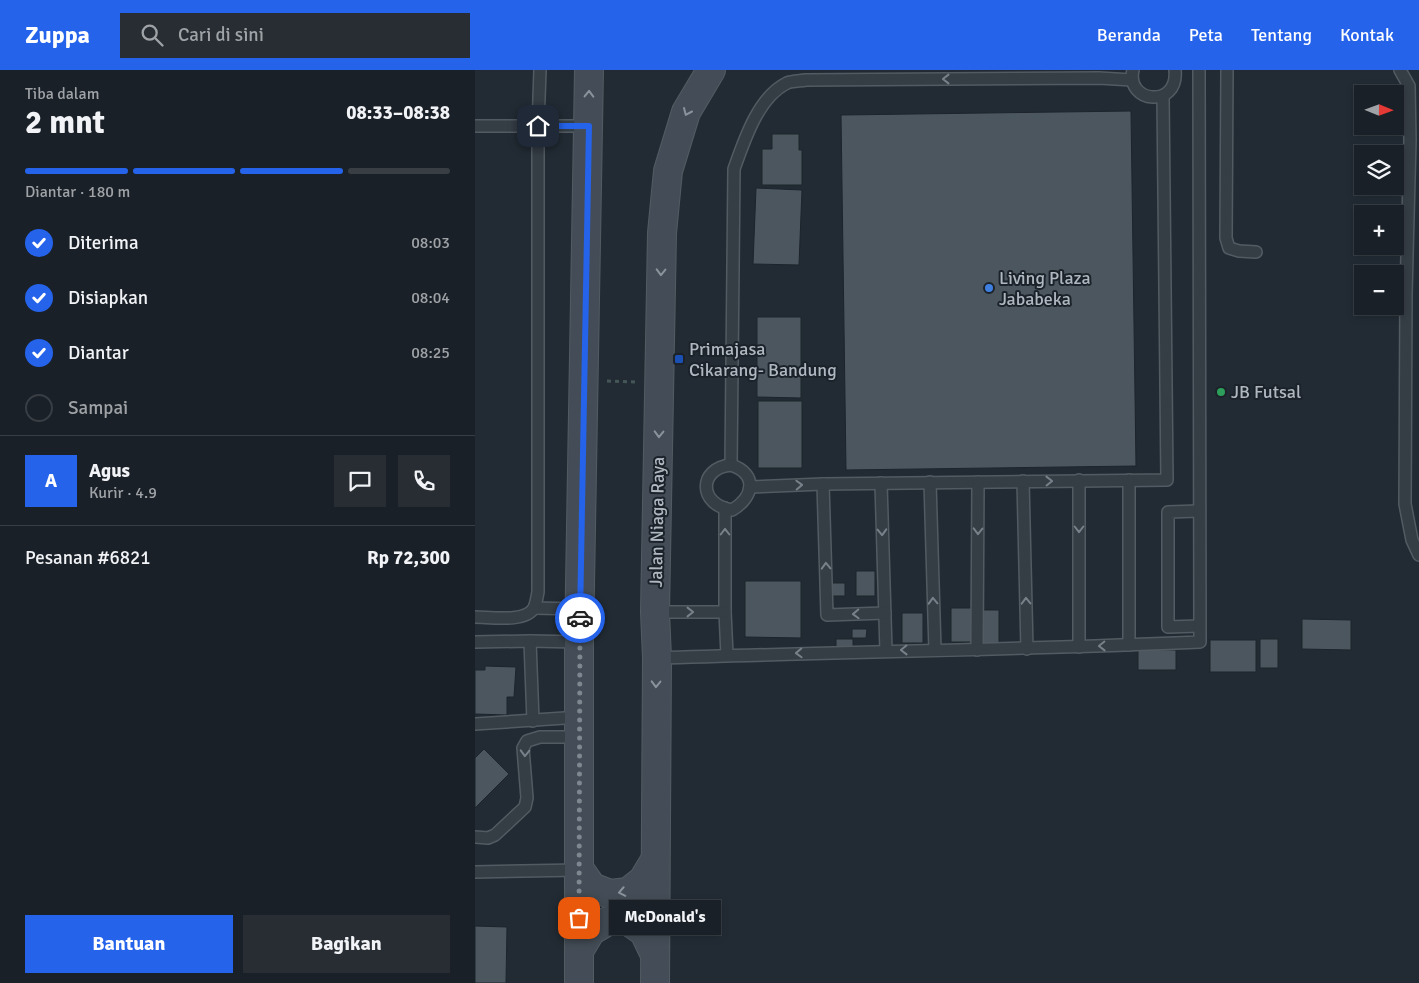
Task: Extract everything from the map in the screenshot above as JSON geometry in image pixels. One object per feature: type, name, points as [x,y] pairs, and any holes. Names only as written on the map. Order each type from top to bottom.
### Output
[{"type":"main road","points":[[579,983],[579,642],[589,70]]},
{"type":"main road","name":"Jalan Niaga Raya","points":[[655,983],[657,658],[655,612],[662,233],[668,171],[686,112],[711,70]]},
{"type":"main road","points":[[580,870],[592,887],[610,894],[628,892],[643,880],[655,860]]},
{"type":"main road","points":[[579,951],[591,931],[608,921],[628,921],[644,932],[654,953]]},
{"type":"lane","points":[[475,617],[518,618],[534,608],[538,592],[538,126],[540,70]]},
{"type":"lane","points":[[854,80],[863,70]]},
{"type":"lane","points":[[731,465],[734,169],[748,132],[767,98],[787,83],[806,80],[1099,74],[1133,75],[1139,93],[1155,98],[1163,96],[1169,91],[1174,84],[1175,70]]},
{"type":"lane","points":[[657,658],[1129,646],[1200,642],[1199,70]]},
{"type":"lane","points":[[1227,70],[1225,238],[1229,248],[1239,251],[1256,252]]},
{"type":"lane","points":[[1400,70],[1409,86],[1405,504],[1412,540],[1419,555]]},
{"type":"lane","points":[[750,487],[930,482],[1167,480],[1163,96]]},
{"type":"lane","points":[[475,126],[589,126]]},
{"type":"lane","points":[[731,465],[745,472],[749,479],[750,487],[745,501],[733,510],[718,506],[708,495],[708,480],[717,469],[731,465]]},
{"type":"lane","points":[[1079,480],[1079,647]]},
{"type":"lane","points":[[1129,480],[1129,646]]},
{"type":"lane","points":[[1023,481],[1027,649]]},
{"type":"lane","points":[[930,482],[935,650]]},
{"type":"lane","points":[[977,650],[978,482]]},
{"type":"lane","points":[[881,483],[886,651]]},
{"type":"lane","points":[[823,484],[827,615],[885,613]]},
{"type":"lane","points":[[725,508],[727,656]]},
{"type":"lane","points":[[1199,511],[1169,512],[1168,627],[1199,626]]},
{"type":"lane","points":[[534,608],[580,609]]},
{"type":"lane","points":[[655,612],[725,612]]},
{"type":"lane","points":[[530,641],[533,721]]},
{"type":"lane","points":[[475,642],[579,642]]},
{"type":"lane","points":[[475,724],[533,721],[580,727]]},
{"type":"lane","points":[[475,837],[488,838],[495,835],[525,807],[527,798],[523,748],[527,741],[580,727]]},
{"type":"lane","points":[[475,872],[580,870]]},
{"type":"path","points":[[584,381],[659,382]]},
{"type":"building","points":[[1131,111],[1136,466],[846,470],[841,115]]},
{"type":"building","points":[[772,134],[799,134],[799,150],[802,150],[802,185],[762,185],[762,149],[772,149]]},
{"type":"building","points":[[756,188],[802,190],[799,265],[753,264]]},
{"type":"building","points":[[757,317],[801,317],[801,398],[757,397]]},
{"type":"building","points":[[758,401],[802,401],[802,468],[758,468]]},
{"type":"building","points":[[856,571],[875,571],[875,596],[856,596]]},
{"type":"building","points":[[745,581],[801,581],[801,638],[745,637]]},
{"type":"building","points":[[831,583],[845,583],[845,596],[831,596]]},
{"type":"building","points":[[951,608],[972,608],[972,642],[951,642]]},
{"type":"building","points":[[979,610],[999,610],[999,644],[979,644]]},
{"type":"building","points":[[902,613],[923,613],[923,643],[902,643]]},
{"type":"building","points":[[1302,619],[1351,620],[1351,650],[1302,649]]},
{"type":"building","points":[[852,629],[867,629],[866,638],[852,638]]},
{"type":"building","points":[[836,639],[853,639],[853,648],[836,648]]},
{"type":"building","points":[[1260,639],[1278,639],[1278,668],[1260,668]]},
{"type":"building","points":[[1210,640],[1256,640],[1256,672],[1210,672]]},
{"type":"building","points":[[1138,649],[1176,650],[1176,670],[1138,670]]},
{"type":"building","points":[[485,666],[516,667],[514,697],[507,697],[507,715],[475,714],[475,670],[485,670]]},
{"type":"building","points":[[484,749],[509,774],[475,808],[475,758]]},
{"type":"building","points":[[475,926],[507,927],[506,983],[475,983]]},
{"type":"way so far","points":[[579,918],[580,618]]},
{"type":"place","name":"Living Plaza Jababeka","points":[[989,288]]},
{"type":"place","name":"Primajasa Cikarang- Bandung","points":[[679,359]]},
{"type":"place","name":"JB Futsal","points":[[1221,392]]},
{"type":"place","name":"McDonald's","points":[[579,918]]},
{"type":"route","points":[[538,126],[589,126],[580,618]]}]
